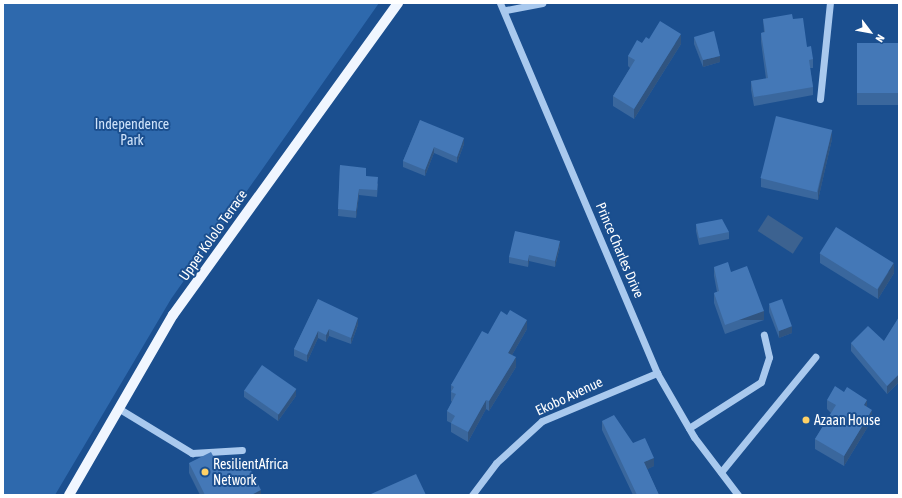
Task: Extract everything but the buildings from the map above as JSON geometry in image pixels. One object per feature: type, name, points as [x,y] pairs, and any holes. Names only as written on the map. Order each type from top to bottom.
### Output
[{"type":"main road","name":"Upper Kololo Terrace","points":[[69,495],[118,408],[200,277],[398,3]]},
{"type":"street","name":"Prince Charles Drive","points":[[500,3],[506,10],[657,373],[689,428],[738,495]]},
{"type":"street","points":[[506,10],[542,3]]},
{"type":"street","points":[[820,98],[830,3]]},
{"type":"street","points":[[689,428],[761,382],[769,357],[764,334]]},
{"type":"street","points":[[721,472],[815,357]]},
{"type":"street","name":"Ekobo Avenue","points":[[472,495],[517,441],[542,421],[657,373]]},
{"type":"street","points":[[118,408],[192,453],[242,450]]},
{"type":"green space","name":"Independence Park","points":[[3,3],[379,3],[171,299],[55,495],[3,495]]},
{"type":"shaded area","points":[[768,215],[803,238],[793,254],[758,231]]},
{"type":"place","name":"Azaan House","points":[[806,420]]},
{"type":"place","name":"ResilientAfrica Network","points":[[205,472]]}]
